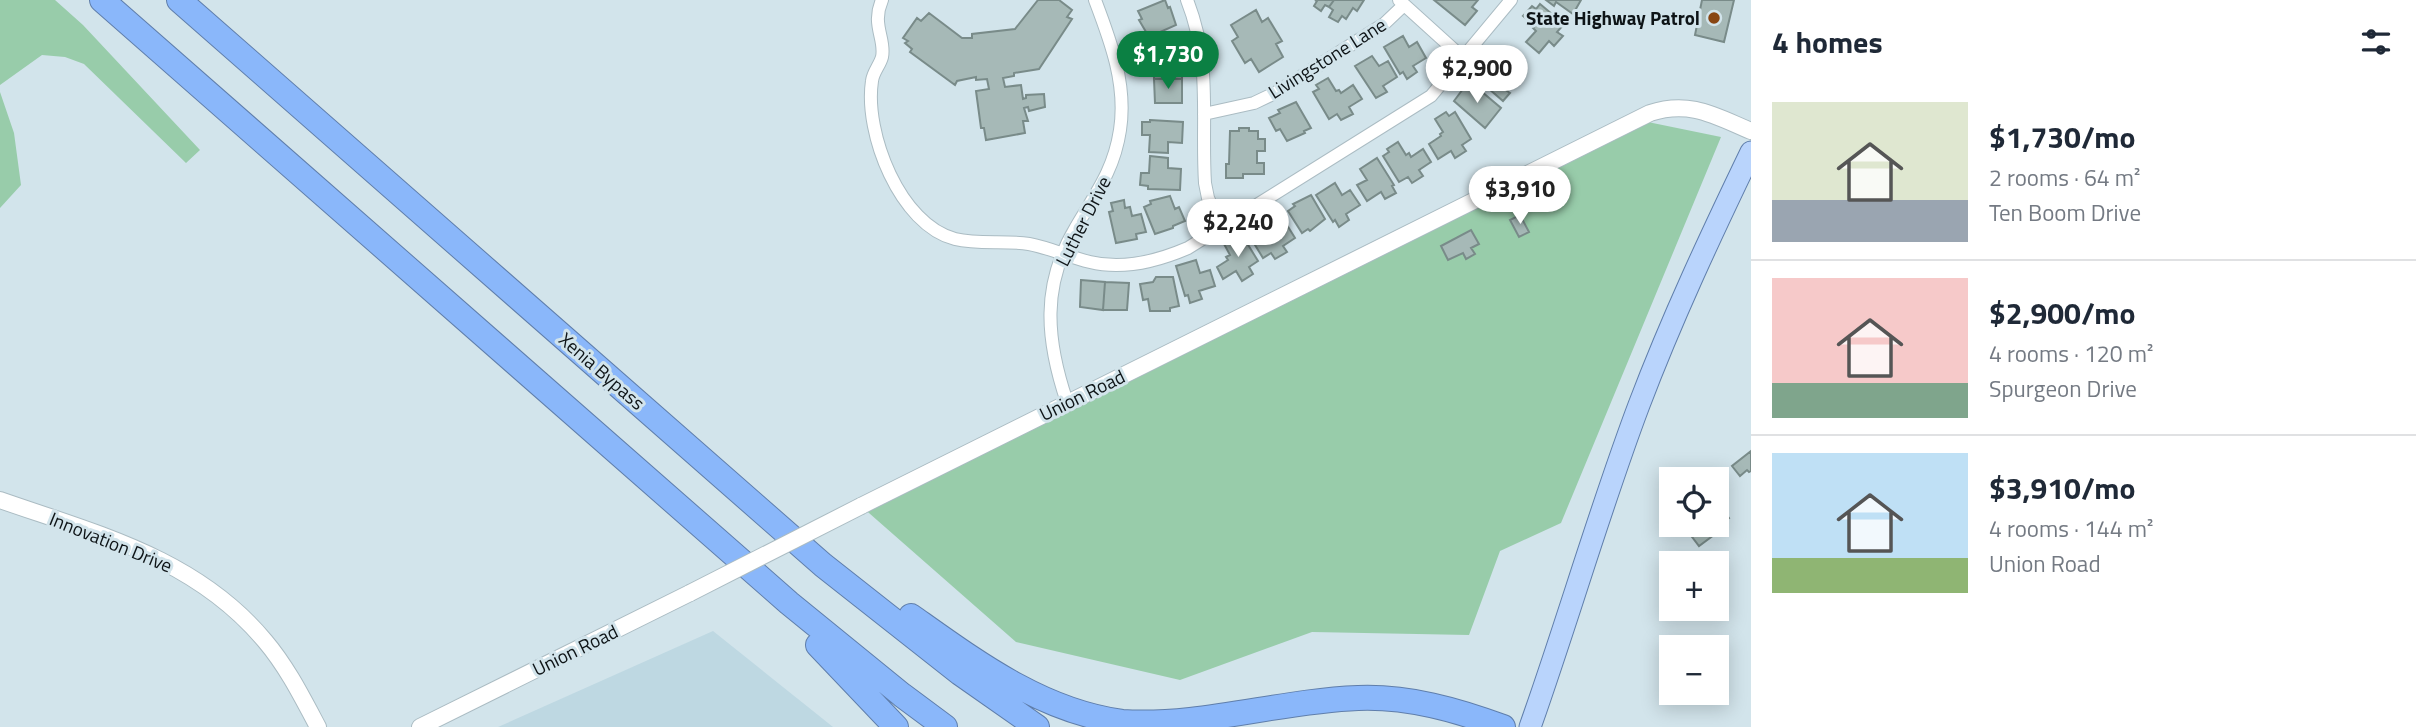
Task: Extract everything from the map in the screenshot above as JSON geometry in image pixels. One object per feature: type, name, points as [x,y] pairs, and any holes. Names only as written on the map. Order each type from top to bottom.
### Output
[{"type":"highway","points":[[102,0],[789,603],[945,727]]},
{"type":"highway","name":"Xenia Bypass","points":[[179,0],[849,586],[960,673],[1037,727]]},
{"type":"highway","points":[[849,586],[892,602],[1012,684],[1061,707],[1104,719],[1175,724],[1320,701],[1386,698],[1426,704],[1503,727]]},
{"type":"highway","points":[[789,603],[799,629],[822,649],[896,727]]},
{"type":"main road","points":[[1530,727],[1639,406],[1668,330],[1751,152]]},
{"type":"street","points":[[882,0],[878,8],[877,27],[883,55],[872,79],[871,112],[879,149],[893,181],[928,227],[954,239],[1026,244],[1097,263],[1136,264],[1173,254],[1220,228],[1431,96],[1511,0]]},
{"type":"street","name":"Luther Drive","points":[[1067,402],[1054,361],[1050,326],[1054,279],[1075,228],[1107,177],[1122,110],[1120,80],[1095,0]]},
{"type":"street","points":[[1187,0],[1205,66],[1205,183],[1220,228]]},
{"type":"street","points":[[1402,2],[1463,58]]},
{"type":"street","name":"Livingstone Lane","points":[[1204,114],[1254,103],[1275,93],[1384,24],[1402,2]]},
{"type":"street","name":"Union Road","points":[[419,727],[1650,113],[1674,108],[1699,110],[1751,131]]},
{"type":"street","name":"Innovation Drive","points":[[0,500],[126,544],[172,564],[202,583],[235,609],[265,641],[290,675],[318,727]]},
{"type":"shaded area","points":[[713,631],[833,727],[498,727]]},
{"type":"green space","points":[[0,0],[55,0],[83,25],[200,150],[186,163],[84,64],[65,57],[42,55],[0,85]]},
{"type":"green space","points":[[0,92],[14,133],[21,185],[0,208]]},
{"type":"green space","points":[[1638,120],[1721,137],[1561,523],[1500,551],[1469,635],[1312,632],[1180,680],[1016,642],[861,506]]},
{"type":"building","points":[[1038,0],[1059,0],[1072,10],[1067,17],[1072,19],[1039,69],[1014,73],[1014,76],[1003,78],[1005,87],[1021,85],[1023,99],[1026,95],[1044,94],[1045,107],[1029,111],[1028,107],[1024,108],[1028,121],[1023,121],[1025,133],[986,140],[984,128],[981,128],[976,91],[989,89],[987,79],[976,80],[976,77],[957,81],[955,85],[910,52],[912,49],[905,43],[908,41],[903,38],[917,18],[921,21],[929,13],[962,38],[972,38],[972,34],[1015,29]]},
{"type":"building","points":[[1165,0],[1176,25],[1149,37],[1139,20],[1142,19],[1138,11]]},
{"type":"building","points":[[1315,0],[1334,0],[1329,7],[1325,5],[1321,11],[1314,6],[1317,1]]},
{"type":"building","points":[[1334,0],[1364,0],[1357,11],[1353,8],[1346,19],[1342,16],[1338,22],[1329,17],[1333,10],[1329,7]]},
{"type":"building","points":[[1434,0],[1478,0],[1472,7],[1477,11],[1465,25]]},
{"type":"building","points":[[1546,0],[1581,0],[1573,14],[1556,2],[1554,6]]},
{"type":"building","name":"State Highway Patrol","points":[[1702,0],[1734,0],[1724,42],[1695,35]]},
{"type":"building","points":[[1540,4],[1564,24],[1557,32],[1563,36],[1554,46],[1549,41],[1539,53],[1526,42],[1536,31],[1533,28],[1535,26],[1523,16],[1532,6],[1536,9]]},
{"type":"building","points":[[1256,10],[1262,22],[1268,18],[1282,41],[1276,44],[1283,57],[1259,72],[1251,59],[1245,63],[1232,41],[1238,37],[1231,25]]},
{"type":"building","points":[[1403,36],[1409,47],[1417,42],[1426,58],[1413,66],[1417,72],[1407,79],[1403,72],[1400,74],[1384,47]]},
{"type":"building","points":[[1155,55],[1182,55],[1182,79],[1154,79]]},
{"type":"building","points":[[1372,56],[1379,66],[1388,61],[1397,77],[1383,86],[1387,92],[1376,98],[1355,66]]},
{"type":"building","points":[[1493,57],[1516,76],[1507,91],[1510,93],[1503,101],[1474,76]]},
{"type":"building","points":[[1328,78],[1336,91],[1341,93],[1353,85],[1362,99],[1349,107],[1353,114],[1341,120],[1337,114],[1329,119],[1313,92],[1319,89],[1316,85]]},
{"type":"building","points":[[1154,79],[1182,79],[1182,103],[1155,103]]},
{"type":"building","points":[[1469,81],[1501,108],[1485,128],[1454,101]]},
{"type":"building","points":[[1296,102],[1311,128],[1287,141],[1280,129],[1276,131],[1269,118],[1280,113],[1278,110]]},
{"type":"building","points":[[1446,112],[1449,116],[1455,112],[1471,139],[1462,145],[1466,151],[1455,158],[1451,151],[1438,159],[1429,144],[1441,136],[1443,132],[1435,119]]},
{"type":"building","points":[[1142,122],[1183,122],[1182,143],[1168,142],[1168,153],[1149,152],[1150,135],[1142,135]]},
{"type":"building","points":[[1239,128],[1258,131],[1258,139],[1265,139],[1265,151],[1257,151],[1257,163],[1264,163],[1264,174],[1243,174],[1243,178],[1226,178],[1230,131],[1239,131]]},
{"type":"building","points":[[1398,142],[1406,155],[1409,153],[1411,157],[1423,149],[1431,162],[1419,170],[1423,176],[1412,183],[1408,177],[1399,182],[1383,156],[1389,152],[1387,149]]},
{"type":"building","points":[[1150,156],[1168,158],[1168,168],[1181,169],[1180,190],[1148,189],[1148,186],[1140,185],[1141,173],[1149,173]]},
{"type":"building","points":[[1377,158],[1396,193],[1385,199],[1381,192],[1367,201],[1357,185],[1367,180],[1360,169]]},
{"type":"building","points":[[1335,183],[1342,195],[1350,190],[1360,205],[1346,214],[1349,220],[1339,227],[1316,195]]},
{"type":"building","points":[[1311,195],[1325,219],[1310,231],[1308,229],[1302,233],[1288,211],[1295,206],[1293,204]]},
{"type":"building","points":[[1170,196],[1175,209],[1179,207],[1185,221],[1155,234],[1144,207],[1151,204],[1150,201]]},
{"type":"building","points":[[1124,200],[1125,208],[1130,207],[1132,216],[1141,214],[1146,232],[1136,234],[1137,239],[1116,243],[1109,212],[1113,211],[1111,203]]},
{"type":"building","points":[[1520,215],[1529,232],[1519,237],[1510,220]]},
{"type":"building","points":[[1262,217],[1270,230],[1275,232],[1287,225],[1295,238],[1283,246],[1287,252],[1275,259],[1271,253],[1263,258],[1247,232],[1253,228],[1250,224]]},
{"type":"building","points":[[1471,230],[1479,244],[1471,248],[1475,254],[1466,259],[1463,253],[1448,260],[1441,246]]},
{"type":"building","points":[[1234,235],[1236,239],[1242,235],[1258,261],[1249,267],[1253,274],[1242,281],[1236,271],[1223,279],[1217,267],[1228,260],[1226,257],[1230,255],[1223,242]]},
{"type":"building","points":[[1196,260],[1200,273],[1210,270],[1215,286],[1199,291],[1202,299],[1190,303],[1188,295],[1185,296],[1176,266]]},
{"type":"building","points":[[1156,277],[1173,277],[1179,306],[1170,308],[1170,311],[1150,311],[1148,299],[1143,300],[1140,284],[1153,282]]},
{"type":"building","points":[[1081,280],[1105,282],[1103,310],[1080,307]]},
{"type":"building","points":[[1105,282],[1129,283],[1127,310],[1103,310]]},
{"type":"building","points":[[1751,451],[1751,471],[1747,470],[1740,476],[1732,466]]},
{"type":"building","points":[[1692,537],[1711,537],[1699,546]]},
{"type":"place","name":"State Highway Patrol","points":[[1714,18]]}]
